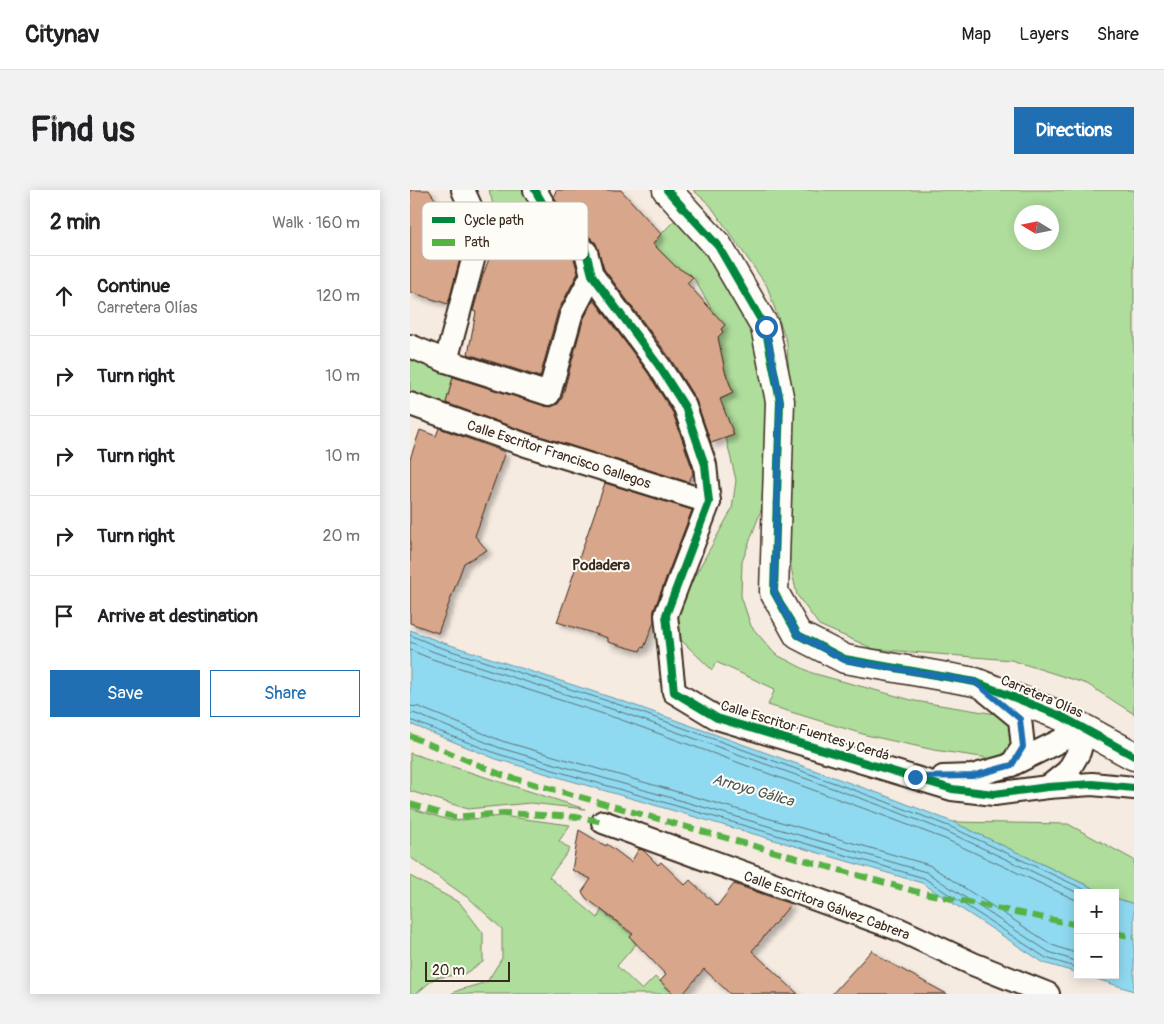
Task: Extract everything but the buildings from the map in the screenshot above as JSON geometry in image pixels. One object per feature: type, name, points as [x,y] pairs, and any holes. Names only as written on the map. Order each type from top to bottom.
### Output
[{"type":"main road","name":"Carretera Olías","points":[[667,190],[718,246],[766,327],[780,400],[774,592],[798,635],[845,660],[975,682],[1061,716],[1134,756]]},
{"type":"street","points":[[463,190],[468,202]]},
{"type":"street","name":"Calle Escritor Fuentes y Cerdá","points":[[535,190],[542,202]]},
{"type":"street","points":[[446,361],[472,260]]},
{"type":"street","name":"Calle Escritor Fuentes y Cerdá","points":[[588,260],[592,275],[660,366],[685,407],[705,465],[709,502],[666,615],[674,692],[718,718],[952,789],[994,794],[1048,786],[1092,784],[1134,788]]},
{"type":"street","points":[[410,346],[446,361],[549,394],[571,315],[592,275]]},
{"type":"street","name":"Calle Escritor Francisco Gallegos","points":[[410,404],[526,445],[709,502]]},
{"type":"street","points":[[975,682],[1020,719],[1023,747],[1012,765]]},
{"type":"street","name":"Calle Escritor Fuentes y Cerdá","points":[[915,777],[972,776],[1012,765],[1086,728]]},
{"type":"street","name":"Calle Escritor Fuentes y Cerdá","points":[[1048,786],[1068,771],[1079,752],[1086,728]]},
{"type":"street","name":"Calle Escritora Gálvez Cabrera","points":[[604,822],[898,929],[974,964],[1048,994]]},
{"type":"green space","points":[[489,190],[529,190],[535,202],[492,202]]},
{"type":"green space","points":[[693,190],[1134,190],[1134,714],[1087,684],[1011,660],[874,649],[819,625],[797,595],[788,554],[791,421],[787,343],[767,286],[710,205]]},
{"type":"green space","points":[[678,217],[702,242],[755,333],[765,367],[770,433],[764,502],[742,562],[741,596],[751,626],[775,654],[812,673],[915,701],[996,714],[1009,721],[1012,730],[1011,751],[1001,759],[987,764],[988,758],[934,750],[866,735],[768,705],[775,689],[716,662],[712,670],[680,639],[676,610],[732,509],[736,480],[726,438],[733,435],[717,401],[733,393],[725,371],[718,337],[723,332],[721,329],[725,325],[714,313],[693,277],[676,267],[641,254]]},
{"type":"green space","points":[[410,355],[454,373],[445,408],[410,396]]},
{"type":"green space","points":[[410,753],[585,809],[530,803],[468,809],[410,791]]},
{"type":"green space","points":[[410,808],[452,821],[502,816],[570,825],[559,841],[570,849],[549,877],[598,918],[601,910],[632,935],[630,937],[636,944],[617,966],[642,990],[655,977],[674,994],[451,994],[487,982],[502,958],[502,929],[471,900],[410,857]]},
{"type":"green space","points":[[953,822],[1068,824],[1134,860],[1134,904],[1119,899],[1119,889],[1095,889]]},
{"type":"green space","points":[[410,876],[460,903],[483,933],[483,962],[464,974],[435,978],[416,994],[410,994]]},
{"type":"water","name":"Arroyo Gálica","points":[[410,630],[438,641],[625,702],[886,796],[953,822],[1095,889],[1074,889],[1074,972],[1044,963],[922,883],[496,759],[410,724]]},
{"type":"water","points":[[1119,899],[1134,904],[1134,991],[1096,979],[1119,979]]},
{"type":"marked path","points":[[410,736],[502,775],[914,891],[1074,924]]},
{"type":"marked path","points":[[410,804],[453,817],[504,813],[579,817],[603,822]]},
{"type":"marked path","points":[[1119,934],[1134,937]]},
{"type":"cycle path","points":[[535,190],[542,202]]},
{"type":"cycle path","points":[[667,190],[718,246],[765,327],[780,401],[774,592],[798,635],[845,659],[975,682],[1061,716],[1134,756]]},
{"type":"cycle path","points":[[588,260],[592,275],[659,366],[685,407],[705,465],[709,502],[666,615],[674,692],[717,718],[952,789],[994,794],[1092,784],[1134,788]]},
{"type":"district","name":"Podadera","points":[[601,565]]},
{"type":"route","points":[[766,327],[780,400],[774,592],[798,635],[845,660],[975,682],[1020,719],[1023,747],[1012,765],[972,776],[915,777]]}]
